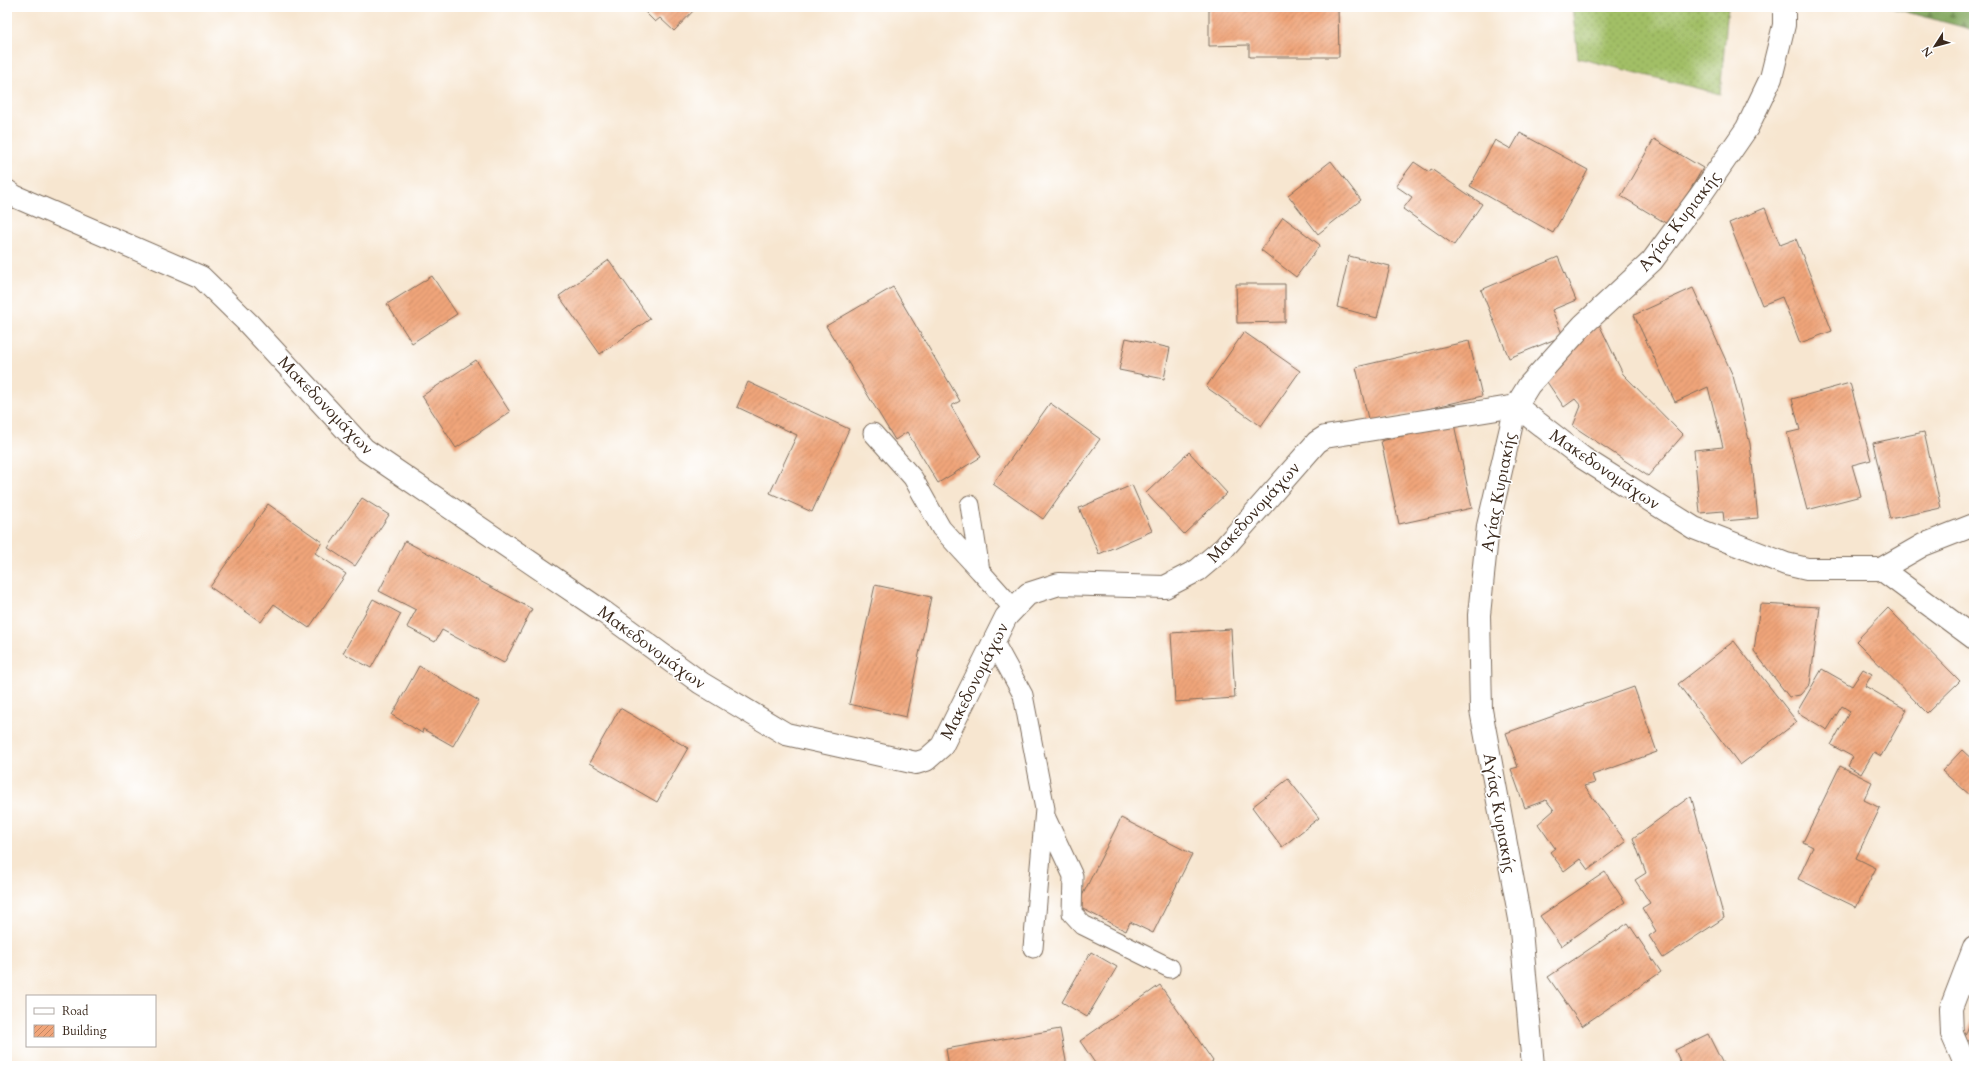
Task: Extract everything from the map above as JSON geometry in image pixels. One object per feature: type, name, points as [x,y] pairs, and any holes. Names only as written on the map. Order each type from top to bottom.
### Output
[{"type":"street","name":"Αγίας Κυριακής","points":[[1533,1066],[1520,919],[1481,710],[1478,615],[1488,526],[1516,406],[1529,385],[1583,325],[1652,261],[1700,196],[1747,128],[1771,78],[1784,25],[1784,7]]},
{"type":"street","name":"Μακεδονομάχων","points":[[7,191],[14,196],[201,277],[248,323],[364,449],[605,612],[700,683],[786,734],[916,763],[926,760],[942,746],[1006,617],[1028,594],[1059,584],[1165,587],[1198,570],[1224,548],[1311,448],[1325,437],[1516,406],[1583,458],[1694,528],[1786,564],[1807,569],[1881,569],[1923,545],[1974,525]]},
{"type":"street","points":[[1881,569],[1974,638]]},
{"type":"street","points":[[1965,1066],[1952,1034],[1951,1008],[1974,948]]},
{"type":"lane","points":[[873,433],[913,478],[941,528],[1014,609]]},
{"type":"lane","points":[[970,505],[980,571]]},
{"type":"lane","points":[[994,642],[1023,695],[1045,815],[1073,876],[1072,913],[1083,925],[1170,968]]},
{"type":"lane","points":[[1033,948],[1045,815]]},
{"type":"green space","points":[[1572,7],[1728,7],[1720,94],[1578,58]]},
{"type":"green space","points":[[1888,7],[1974,7],[1974,30]]},
{"type":"building","points":[[640,7],[697,7],[674,31],[660,18],[655,22]]},
{"type":"building","points":[[1209,7],[1338,7],[1339,57],[1249,57],[1249,45],[1209,46]]},
{"type":"building","points":[[1520,133],[1588,170],[1553,233],[1470,186],[1495,140],[1511,149]]},
{"type":"building","points":[[1654,139],[1703,168],[1669,225],[1621,196]]},
{"type":"building","points":[[1331,161],[1361,200],[1318,234],[1288,195]]},
{"type":"building","points":[[1414,162],[1429,172],[1431,169],[1482,204],[1454,245],[1403,209],[1412,197],[1396,186]]},
{"type":"building","points":[[1765,208],[1780,245],[1796,239],[1832,331],[1800,343],[1782,297],[1762,305],[1729,223]]},
{"type":"building","points":[[1283,217],[1320,245],[1296,277],[1261,250]]},
{"type":"building","points":[[1349,256],[1390,266],[1377,318],[1337,307]]},
{"type":"building","points":[[1558,257],[1576,300],[1552,310],[1563,336],[1509,358],[1481,290]]},
{"type":"building","points":[[609,260],[650,319],[600,354],[559,296]]},
{"type":"building","points":[[432,276],[457,314],[412,343],[387,304]]},
{"type":"building","points":[[1236,284],[1285,284],[1285,322],[1237,323]]},
{"type":"building","points":[[893,287],[960,401],[951,406],[981,457],[938,483],[907,432],[895,440],[826,326]]},
{"type":"building","points":[[1693,288],[1733,376],[1750,444],[1758,518],[1724,521],[1723,511],[1700,513],[1694,450],[1723,447],[1708,387],[1675,402],[1634,315]]},
{"type":"building","points":[[1598,322],[1623,374],[1683,435],[1648,476],[1573,426],[1581,406],[1575,399],[1564,407],[1543,376]]},
{"type":"building","points":[[1244,332],[1300,371],[1261,426],[1206,387]]},
{"type":"building","points":[[1126,338],[1170,348],[1164,379],[1119,370]]},
{"type":"building","points":[[1469,341],[1482,396],[1369,423],[1356,367]]},
{"type":"building","points":[[476,360],[510,412],[456,448],[422,396]]},
{"type":"building","points":[[748,382],[849,429],[812,512],[770,493],[797,435],[737,407]]},
{"type":"building","points":[[1850,383],[1871,460],[1852,465],[1861,496],[1807,510],[1787,433],[1800,430],[1792,399]]},
{"type":"building","points":[[1050,403],[1100,439],[1043,519],[993,484]]},
{"type":"building","points":[[1454,424],[1472,508],[1399,524],[1381,441]]},
{"type":"building","points":[[1924,432],[1941,508],[1890,519],[1873,443]]},
{"type":"building","points":[[1189,452],[1227,493],[1184,534],[1146,493]]},
{"type":"building","points":[[1132,485],[1152,531],[1099,554],[1079,508]]},
{"type":"building","points":[[362,498],[389,515],[355,566],[328,548]]},
{"type":"building","points":[[268,504],[322,542],[315,553],[346,574],[309,628],[274,604],[261,622],[210,587]]},
{"type":"building","points":[[405,541],[532,609],[504,663],[442,630],[435,642],[407,627],[416,610],[379,591]]},
{"type":"building","points":[[875,585],[931,597],[906,717],[849,704]]},
{"type":"building","points":[[373,599],[401,614],[371,668],[343,653]]},
{"type":"building","points":[[1760,604],[1820,607],[1810,684],[1800,695],[1789,697],[1754,651]]},
{"type":"building","points":[[1888,608],[1960,681],[1927,713],[1856,641]]},
{"type":"building","points":[[1974,612],[1974,622],[1969,618]]},
{"type":"building","points":[[1231,629],[1235,698],[1175,702],[1171,633]]},
{"type":"building","points":[[1734,641],[1797,722],[1740,765],[1678,684]]},
{"type":"building","points":[[419,666],[479,701],[453,746],[423,729],[422,733],[392,715]]},
{"type":"building","points":[[1822,669],[1852,686],[1863,669],[1872,674],[1865,686],[1907,710],[1881,756],[1874,752],[1861,774],[1848,766],[1853,757],[1831,745],[1850,711],[1842,706],[1827,730],[1797,712]]},
{"type":"building","points":[[1634,687],[1657,752],[1592,775],[1595,783],[1584,786],[1626,842],[1588,870],[1580,859],[1564,871],[1550,852],[1555,848],[1538,824],[1554,810],[1546,800],[1525,808],[1511,769],[1518,767],[1506,733]]},
{"type":"building","points":[[620,708],[688,748],[657,802],[589,763]]},
{"type":"building","points":[[1962,750],[1974,761],[1974,791],[1970,795],[1942,771]]},
{"type":"building","points":[[1840,766],[1872,782],[1864,800],[1880,808],[1856,858],[1876,868],[1856,907],[1798,879],[1813,847],[1803,842]]},
{"type":"building","points":[[1288,779],[1319,818],[1282,847],[1252,807]]},
{"type":"building","points":[[1691,796],[1724,918],[1663,958],[1649,936],[1656,931],[1642,908],[1650,903],[1635,880],[1646,873],[1633,838]]},
{"type":"building","points":[[1121,818],[1192,854],[1153,933],[1130,922],[1126,931],[1077,906]]},
{"type":"building","points":[[1605,872],[1625,902],[1561,946],[1540,916]]},
{"type":"building","points":[[1628,923],[1661,972],[1582,1026],[1548,977]]},
{"type":"building","points":[[1091,952],[1117,967],[1087,1017],[1062,1002]]},
{"type":"building","points":[[1160,985],[1213,1061],[1206,1066],[1097,1066],[1080,1041]]},
{"type":"building","points":[[1974,1012],[1974,1043],[1964,1039]]},
{"type":"building","points":[[1060,1029],[1067,1066],[949,1066],[946,1049]]},
{"type":"building","points":[[1708,1034],[1724,1066],[1682,1066],[1675,1050]]}]
